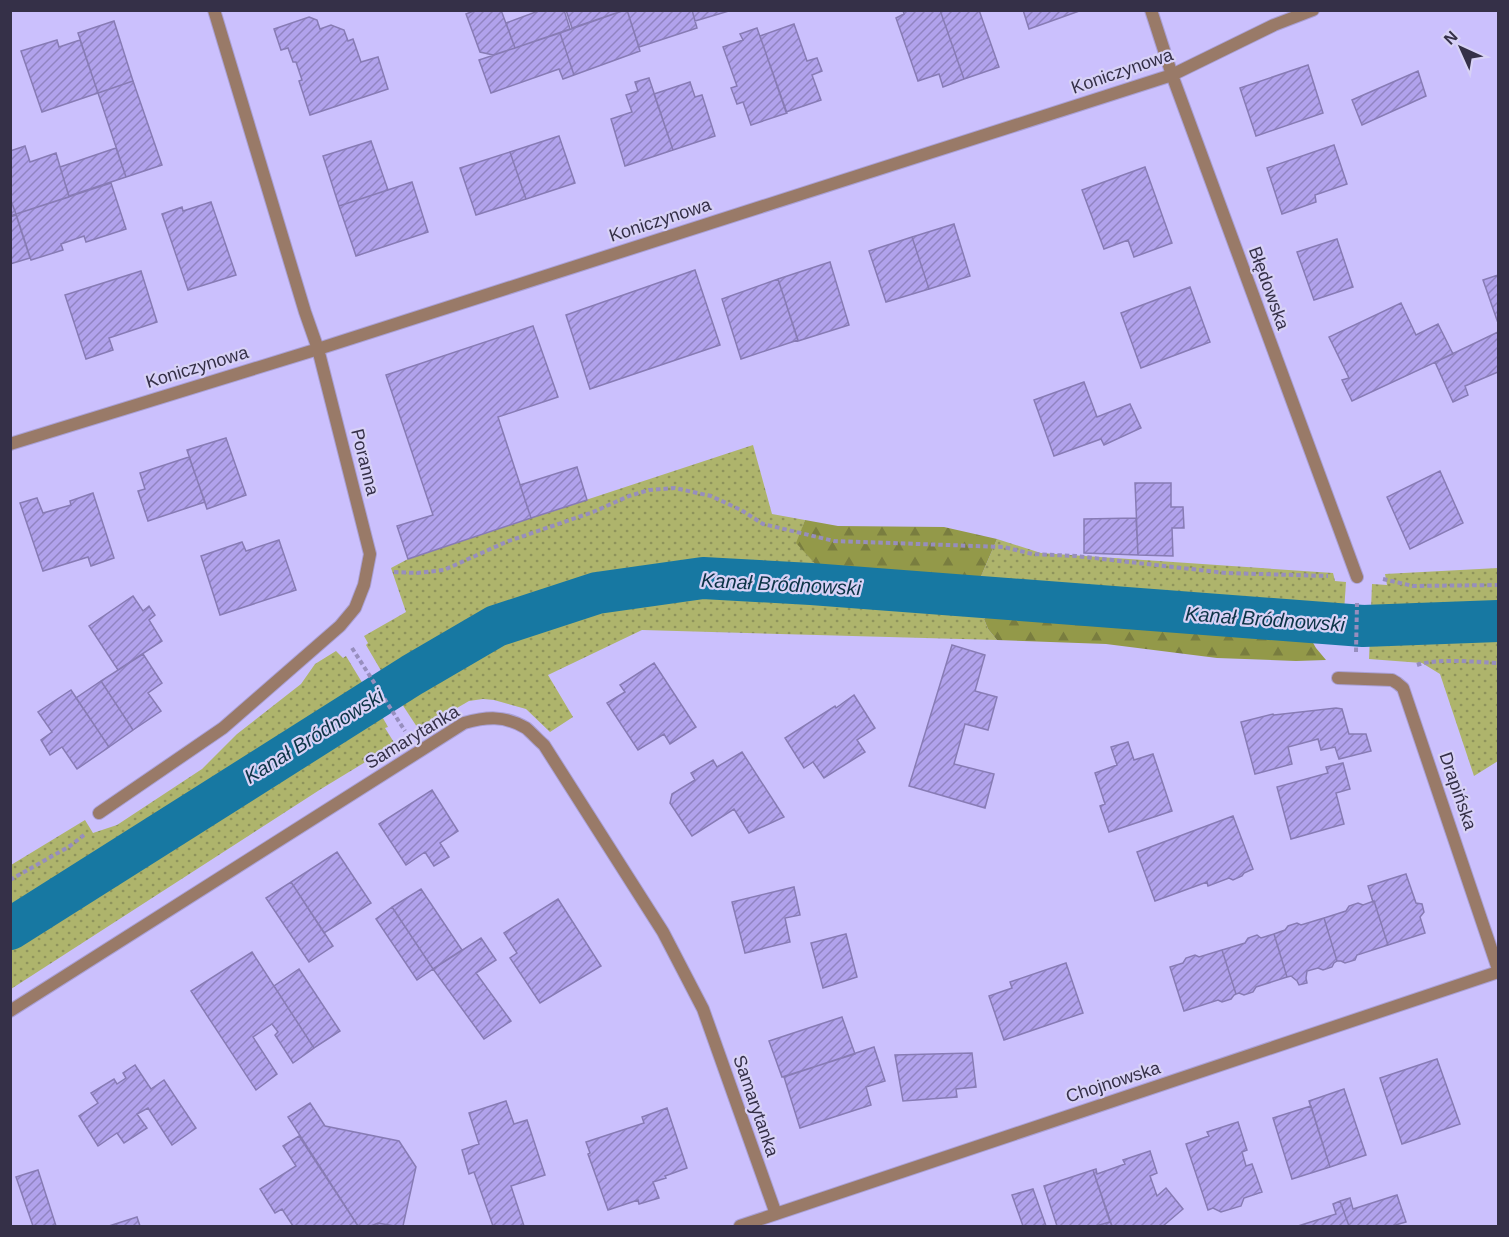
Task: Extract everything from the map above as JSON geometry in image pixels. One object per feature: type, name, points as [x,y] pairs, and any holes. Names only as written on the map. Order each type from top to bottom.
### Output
[{"type":"street","name":"Poranna","points":[[99,813],[223,728],[340,626],[355,608],[364,585],[370,554],[318,349],[214,10]]},
{"type":"street","name":"Błędowska","points":[[1151,10],[1172,75],[1357,577]]},
{"type":"street","name":"Koniczynowa","points":[[10,444],[318,349],[1172,75],[1275,25],[1313,10]]},
{"type":"street","name":"Drapińska","points":[[1338,678],[1392,680],[1403,688],[1498,970]]},
{"type":"street","name":"Samarytanka","points":[[10,1011],[464,723],[484,718],[504,719],[526,728],[544,745],[663,932],[703,1009],[776,1214]]},
{"type":"street","name":"Chojnowska","points":[[740,1227],[1498,970]]},
{"type":"path","points":[[366,573],[417,573],[444,570],[506,542],[593,512],[629,496],[649,490],[675,488],[711,496],[741,510],[763,524],[834,541],[1004,547],[1032,554],[1076,556],[1226,573],[1326,576]]},
{"type":"path","points":[[1401,584],[1413,586],[1498,585]]},
{"type":"path","points":[[1356,658],[1358,594]]},
{"type":"path","points":[[357,656],[407,734]]},
{"type":"path","points":[[1410,667],[1424,663],[1498,663]]},
{"type":"path","points":[[10,880],[70,846],[95,824],[99,813]]},
{"type":"green space","points":[[753,445],[772,514],[805,520],[797,543],[817,566],[830,573],[765,566],[714,564],[597,580],[527,600],[482,618],[432,643],[383,674],[366,645],[368,643],[364,636],[406,612],[391,568],[408,559]]},
{"type":"green space","points":[[805,520],[838,526],[944,527],[997,539],[979,581],[830,573],[817,566],[796,543]]},
{"type":"green space","points":[[997,539],[1041,553],[1333,573],[1335,581],[1346,582],[1344,612],[979,581]]},
{"type":"green space","points":[[1498,568],[1498,610],[1371,610],[1372,584],[1387,585],[1385,574]]},
{"type":"green space","points":[[696,591],[808,596],[996,610],[984,619],[988,629],[997,640],[642,630],[548,675],[573,717],[550,732],[526,709],[483,699],[469,701],[419,730],[398,698],[409,687],[490,643],[573,611],[604,604]]},
{"type":"green space","points":[[996,610],[1308,634],[1326,660],[1217,658],[1106,644],[997,640],[988,629],[984,619]]},
{"type":"green space","points":[[1370,635],[1498,638],[1498,761],[1474,776],[1440,674],[1422,663],[1369,659]]},
{"type":"green space","points":[[336,651],[343,658],[346,656],[366,689],[11,913],[11,865],[85,820],[93,833],[117,825],[202,769],[237,734],[301,684],[315,664]]},
{"type":"green space","points":[[379,711],[388,727],[385,728],[395,744],[321,789],[11,989],[11,943]]},
{"type":"building","points":[[476,10],[501,10],[515,48],[493,55],[480,52],[466,14]]},
{"type":"building","points":[[541,10],[564,10],[570,29],[515,48],[506,23]]},
{"type":"building","points":[[566,10],[625,10],[572,28]]},
{"type":"building","points":[[627,10],[640,51],[574,75],[560,33]]},
{"type":"building","points":[[627,10],[692,10],[697,28],[639,47]]},
{"type":"building","points":[[692,10],[729,10],[729,11],[695,21]]},
{"type":"building","points":[[903,10],[940,10],[964,79],[943,87],[939,74],[918,81],[896,18],[904,14]]},
{"type":"building","points":[[940,10],[979,10],[999,67],[964,79]]},
{"type":"building","points":[[1023,10],[1082,10],[1029,29]]},
{"type":"building","points":[[309,17],[317,20],[320,29],[331,25],[344,30],[348,41],[353,39],[361,62],[378,57],[388,89],[310,115],[299,81],[302,80],[296,62],[293,62],[288,48],[281,50],[274,29]]},
{"type":"building","points":[[114,21],[133,81],[98,93],[78,33]]},
{"type":"building","points":[[794,24],[807,61],[817,58],[822,71],[812,75],[821,100],[786,112],[760,36]]},
{"type":"building","points":[[757,28],[787,113],[751,125],[743,102],[737,104],[731,88],[737,86],[723,47],[743,40],[740,34]]},
{"type":"building","points":[[560,33],[574,75],[563,79],[559,69],[491,93],[479,60]]},
{"type":"building","points":[[57,40],[59,47],[80,40],[98,93],[42,112],[21,51]]},
{"type":"building","points":[[1308,65],[1323,113],[1256,136],[1240,88]]},
{"type":"building","points":[[1418,71],[1426,96],[1362,125],[1352,100]]},
{"type":"building","points":[[649,78],[673,150],[625,166],[611,119],[632,112],[626,95],[638,91],[635,82]]},
{"type":"building","points":[[133,81],[162,165],[126,177],[98,93]]},
{"type":"building","points":[[690,82],[695,97],[702,95],[715,136],[673,150],[654,94]]},
{"type":"building","points":[[559,136],[575,183],[526,199],[510,152]]},
{"type":"building","points":[[371,141],[388,190],[339,206],[323,156]]},
{"type":"building","points":[[1334,145],[1347,184],[1315,195],[1316,202],[1282,214],[1267,168]]},
{"type":"building","points":[[25,146],[30,162],[56,153],[69,197],[16,214],[10,198],[10,151]]},
{"type":"building","points":[[116,148],[126,177],[69,196],[60,167]]},
{"type":"building","points":[[510,152],[526,199],[476,215],[460,168]]},
{"type":"building","points":[[1145,167],[1172,243],[1134,257],[1128,240],[1104,249],[1082,190]]},
{"type":"building","points":[[412,182],[428,232],[356,256],[339,206]]},
{"type":"building","points":[[111,183],[126,229],[86,242],[84,236],[61,244],[63,250],[31,260],[16,214]]},
{"type":"building","points":[[10,198],[16,214],[10,216]]},
{"type":"building","points":[[211,202],[236,275],[188,290],[162,214],[182,207],[183,211]]},
{"type":"building","points":[[16,215],[30,258],[10,264],[10,217]]},
{"type":"building","points":[[954,224],[970,276],[929,289],[912,237]]},
{"type":"building","points":[[912,237],[929,289],[886,302],[869,251]]},
{"type":"building","points":[[1337,239],[1353,287],[1314,300],[1297,252]]},
{"type":"building","points":[[830,262],[849,325],[798,341],[778,279]]},
{"type":"building","points":[[695,270],[720,345],[590,389],[566,315]]},
{"type":"building","points":[[141,271],[157,322],[109,338],[113,350],[86,359],[65,295]]},
{"type":"building","points":[[1498,275],[1498,323],[1483,280]]},
{"type":"building","points":[[778,279],[798,340],[741,359],[722,299]]},
{"type":"building","points":[[1190,287],[1210,342],[1141,368],[1121,313]]},
{"type":"building","points":[[1401,303],[1416,335],[1438,324],[1453,354],[1352,401],[1342,380],[1349,378],[1329,337]]},
{"type":"building","points":[[533,326],[558,397],[498,417],[531,518],[408,559],[397,526],[433,515],[386,375]]},
{"type":"building","points":[[1498,332],[1498,372],[1465,386],[1468,395],[1453,402],[1435,362]]},
{"type":"building","points":[[1084,382],[1097,417],[1130,404],[1141,428],[1104,445],[1101,439],[1054,456],[1034,400]]},
{"type":"building","points":[[226,438],[246,495],[207,509],[187,450]]},
{"type":"building","points":[[189,457],[205,502],[148,521],[138,491],[145,489],[140,473]]},
{"type":"building","points":[[577,467],[587,500],[531,518],[520,485]]},
{"type":"building","points":[[1440,471],[1463,523],[1410,549],[1387,497]]},
{"type":"building","points":[[1135,483],[1171,483],[1171,507],[1183,507],[1184,528],[1172,528],[1173,556],[1138,555]]},
{"type":"building","points":[[93,493],[114,558],[91,566],[88,557],[43,571],[20,503],[37,498],[43,513],[71,505],[70,501]]},
{"type":"building","points":[[1136,518],[1138,555],[1084,553],[1084,519]]},
{"type":"building","points":[[279,540],[296,590],[220,615],[201,556],[242,542],[246,551]]},
{"type":"building","points":[[133,596],[143,611],[149,606],[155,615],[149,620],[162,641],[118,670],[89,626]]},
{"type":"building","points":[[952,645],[985,655],[975,691],[997,697],[988,730],[965,724],[954,764],[994,774],[985,808],[909,786]]},
{"type":"building","points":[[143,654],[162,683],[148,693],[161,711],[133,730],[101,681]]},
{"type":"building","points":[[654,663],[696,727],[670,744],[664,734],[638,750],[607,703],[625,692],[620,685]]},
{"type":"building","points":[[101,681],[133,730],[109,747],[76,698]]},
{"type":"building","points":[[71,690],[109,747],[77,769],[62,747],[50,755],[41,740],[52,732],[38,712]]},
{"type":"building","points":[[854,695],[875,728],[857,740],[865,752],[824,778],[813,762],[804,768],[785,738]]},
{"type":"building","points":[[1342,709],[1349,734],[1366,734],[1371,751],[1339,759],[1335,747],[1321,750],[1318,739],[1288,747],[1292,764],[1255,774],[1241,722],[1273,714]]},
{"type":"building","points":[[1128,742],[1134,760],[1153,754],[1172,811],[1109,832],[1100,806],[1105,804],[1095,773],[1117,765],[1111,747]]},
{"type":"building","points":[[742,752],[784,817],[749,833],[734,809],[692,836],[670,803],[672,794],[695,780],[691,773],[713,760],[717,767]]},
{"type":"building","points":[[1343,763],[1350,789],[1336,793],[1344,824],[1291,839],[1277,787],[1328,773],[1326,767]]},
{"type":"building","points":[[432,790],[458,831],[440,843],[449,857],[434,866],[425,852],[406,865],[379,824]]},
{"type":"building","points":[[1233,816],[1253,869],[1233,880],[1229,878],[1208,886],[1207,882],[1155,901],[1137,852]]},
{"type":"building","points":[[337,852],[371,903],[324,933],[291,882]]},
{"type":"building","points":[[1406,874],[1416,903],[1422,904],[1424,912],[1420,917],[1425,933],[1388,945],[1368,886]]},
{"type":"building","points":[[291,882],[333,946],[309,962],[266,898]]},
{"type":"building","points":[[794,887],[800,915],[785,918],[790,942],[745,953],[732,902]]},
{"type":"building","points":[[421,889],[462,950],[433,969],[392,907]]},
{"type":"building","points":[[558,899],[601,966],[540,1003],[510,958],[517,953],[504,933]]},
{"type":"building","points":[[1374,901],[1388,945],[1357,955],[1355,960],[1345,963],[1337,961],[1324,918],[1346,911],[1349,906]]},
{"type":"building","points":[[392,907],[433,969],[417,980],[376,919]]},
{"type":"building","points":[[1324,918],[1337,961],[1332,967],[1323,970],[1318,968],[1307,971],[1307,983],[1299,985],[1291,976],[1287,977],[1274,934],[1297,923],[1301,925]]},
{"type":"building","points":[[846,934],[857,977],[823,988],[811,943]]},
{"type":"building","points":[[1274,934],[1287,977],[1256,987],[1253,992],[1244,995],[1236,994],[1222,950],[1245,943],[1248,938],[1257,935],[1261,938]]},
{"type":"building","points":[[481,938],[496,960],[476,973],[511,1021],[484,1039],[433,969]]},
{"type":"building","points":[[1222,950],[1236,994],[1231,999],[1222,1002],[1218,1000],[1184,1011],[1170,967],[1183,963],[1186,958],[1195,955],[1199,957]]},
{"type":"building","points":[[252,952],[314,1048],[293,1063],[275,1035],[278,1032],[272,1024],[253,1037],[277,1074],[256,1090],[191,991]]},
{"type":"building","points":[[1066,963],[1083,1013],[1004,1040],[989,996],[1012,988],[1010,982]]},
{"type":"building","points":[[299,969],[340,1031],[314,1048],[274,986]]},
{"type":"building","points":[[842,1017],[855,1054],[782,1077],[769,1041]]},
{"type":"building","points":[[874,1047],[885,1081],[866,1087],[871,1105],[800,1128],[784,1077]]},
{"type":"building","points":[[972,1053],[976,1087],[956,1089],[957,1097],[903,1101],[895,1055]]},
{"type":"building","points":[[1437,1059],[1460,1124],[1402,1144],[1380,1078]]},
{"type":"building","points":[[135,1065],[151,1089],[164,1080],[196,1128],[172,1145],[148,1108],[137,1114],[147,1128],[124,1143],[117,1133],[98,1146],[79,1116],[98,1103],[91,1093],[114,1079],[117,1084],[126,1078],[123,1073]]},
{"type":"building","points":[[1344,1089],[1366,1155],[1330,1167],[1309,1101]]},
{"type":"building","points":[[506,1101],[514,1124],[527,1120],[545,1175],[511,1186],[524,1226],[493,1226],[474,1172],[469,1174],[462,1150],[479,1144],[469,1113]]},
{"type":"building","points":[[310,1103],[325,1126],[399,1141],[416,1167],[403,1226],[378,1223],[371,1226],[358,1226],[288,1117]]},
{"type":"building","points":[[1311,1106],[1330,1167],[1292,1179],[1273,1118]]},
{"type":"building","points":[[667,1108],[687,1168],[653,1182],[659,1198],[639,1204],[638,1200],[608,1210],[586,1142],[644,1123],[642,1117]]},
{"type":"building","points":[[1238,1122],[1247,1150],[1242,1152],[1246,1166],[1252,1164],[1262,1192],[1244,1198],[1241,1206],[1221,1212],[1213,1208],[1208,1210],[1186,1144],[1209,1136],[1207,1132]]},
{"type":"building","points":[[299,1136],[358,1226],[293,1226],[282,1209],[275,1213],[260,1189],[296,1166],[283,1146]]},
{"type":"building","points":[[1150,1151],[1157,1173],[1150,1176],[1157,1196],[1166,1188],[1183,1209],[1163,1226],[1112,1226],[1093,1170],[1096,1169],[1097,1174],[1125,1164],[1123,1160]]},
{"type":"building","points":[[38,1170],[56,1226],[33,1226],[16,1177]]},
{"type":"building","points":[[1093,1170],[1110,1222],[1096,1226],[1057,1226],[1044,1186]]},
{"type":"building","points":[[1033,1189],[1046,1226],[1023,1226],[1012,1195]]},
{"type":"building","points":[[1397,1195],[1406,1222],[1392,1226],[1349,1226],[1340,1201],[1350,1198],[1353,1209]]},
{"type":"building","points":[[1340,1201],[1349,1226],[1298,1226],[1336,1214],[1333,1204]]},
{"type":"building","points":[[137,1217],[140,1226],[109,1226]]},
{"type":"building","points":[[1110,1222],[1112,1226],[1096,1226]]},
{"type":"building","points":[[378,1223],[394,1226],[371,1226]]},
{"type":"waterway","name":"Kanał Bródnowski","points":[[10,929],[412,675],[496,626],[597,593],[703,578],[811,584],[1363,626],[1498,621]]}]
